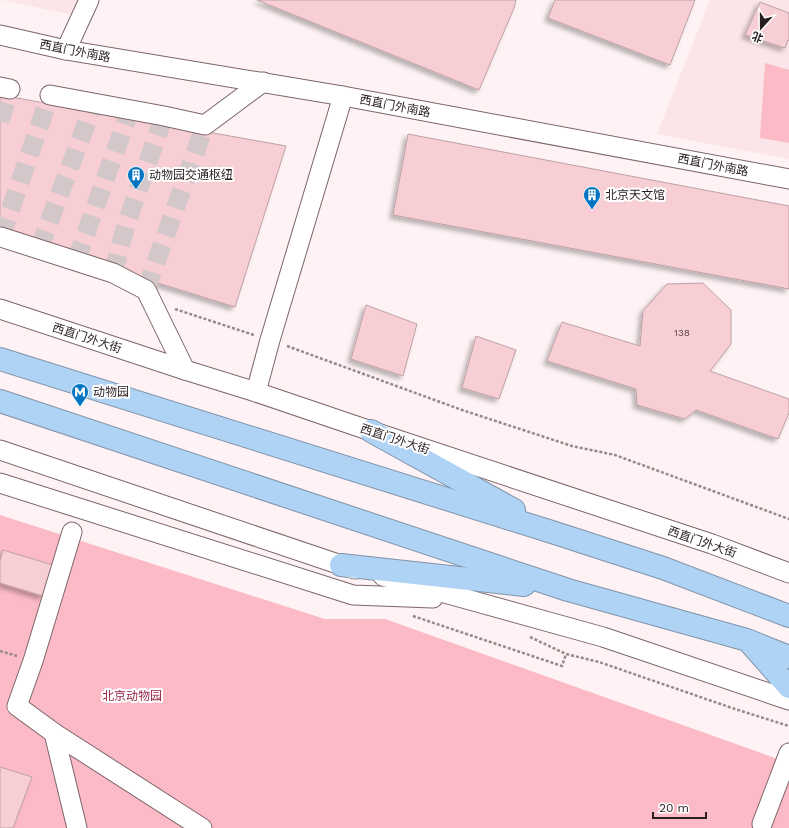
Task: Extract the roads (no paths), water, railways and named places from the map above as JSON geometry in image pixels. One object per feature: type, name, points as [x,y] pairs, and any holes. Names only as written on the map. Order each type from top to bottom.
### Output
[{"type":"highway","points":[[0,358],[555,532],[663,568],[789,616]]},
{"type":"highway","points":[[0,401],[568,590],[748,640],[789,657]]},
{"type":"highway","points":[[371,431],[555,532]]},
{"type":"highway","points":[[341,565],[568,590]]},
{"type":"highway","points":[[748,640],[789,687]]},
{"type":"street","points":[[66,50],[89,0]]},
{"type":"street","name":"西直门外南路","points":[[0,35],[66,50],[343,96],[789,179]]},
{"type":"street","points":[[50,95],[205,125],[263,82]]},
{"type":"street","points":[[256,392],[270,340],[343,96]]},
{"type":"street","points":[[1,237],[113,273],[146,290],[185,370]]},
{"type":"street","name":"西直门外大街","points":[[0,309],[256,392],[712,544],[789,573]]},
{"type":"street","points":[[0,450],[341,565],[603,637],[789,700]]},
{"type":"street","points":[[0,483],[353,595],[430,598],[458,597]]},
{"type":"street","points":[[72,532],[33,661],[17,706],[54,733],[202,828]]},
{"type":"street","points":[[54,733],[77,828]]},
{"type":"street","points":[[762,824],[789,753]]},
{"type":"tunnel","points":[[0,121],[10,89]]},
{"type":"tunnel","points":[[1,237],[50,95]]},
{"type":"tunnel","points":[[39,249],[94,103]]},
{"type":"tunnel","points":[[76,261],[130,110]]},
{"type":"tunnel","points":[[113,273],[126,225],[164,116]]},
{"type":"tunnel","points":[[146,290],[205,125]]},
{"type":"place","name":"动物园交通枢纽","points":[[136,190]]},
{"type":"place","name":"北京天文馆","points":[[592,210]]},
{"type":"place","name":"动物园","points":[[80,407]]},
{"type":"park label","name":"北京动物园","points":[[132,696]]}]
